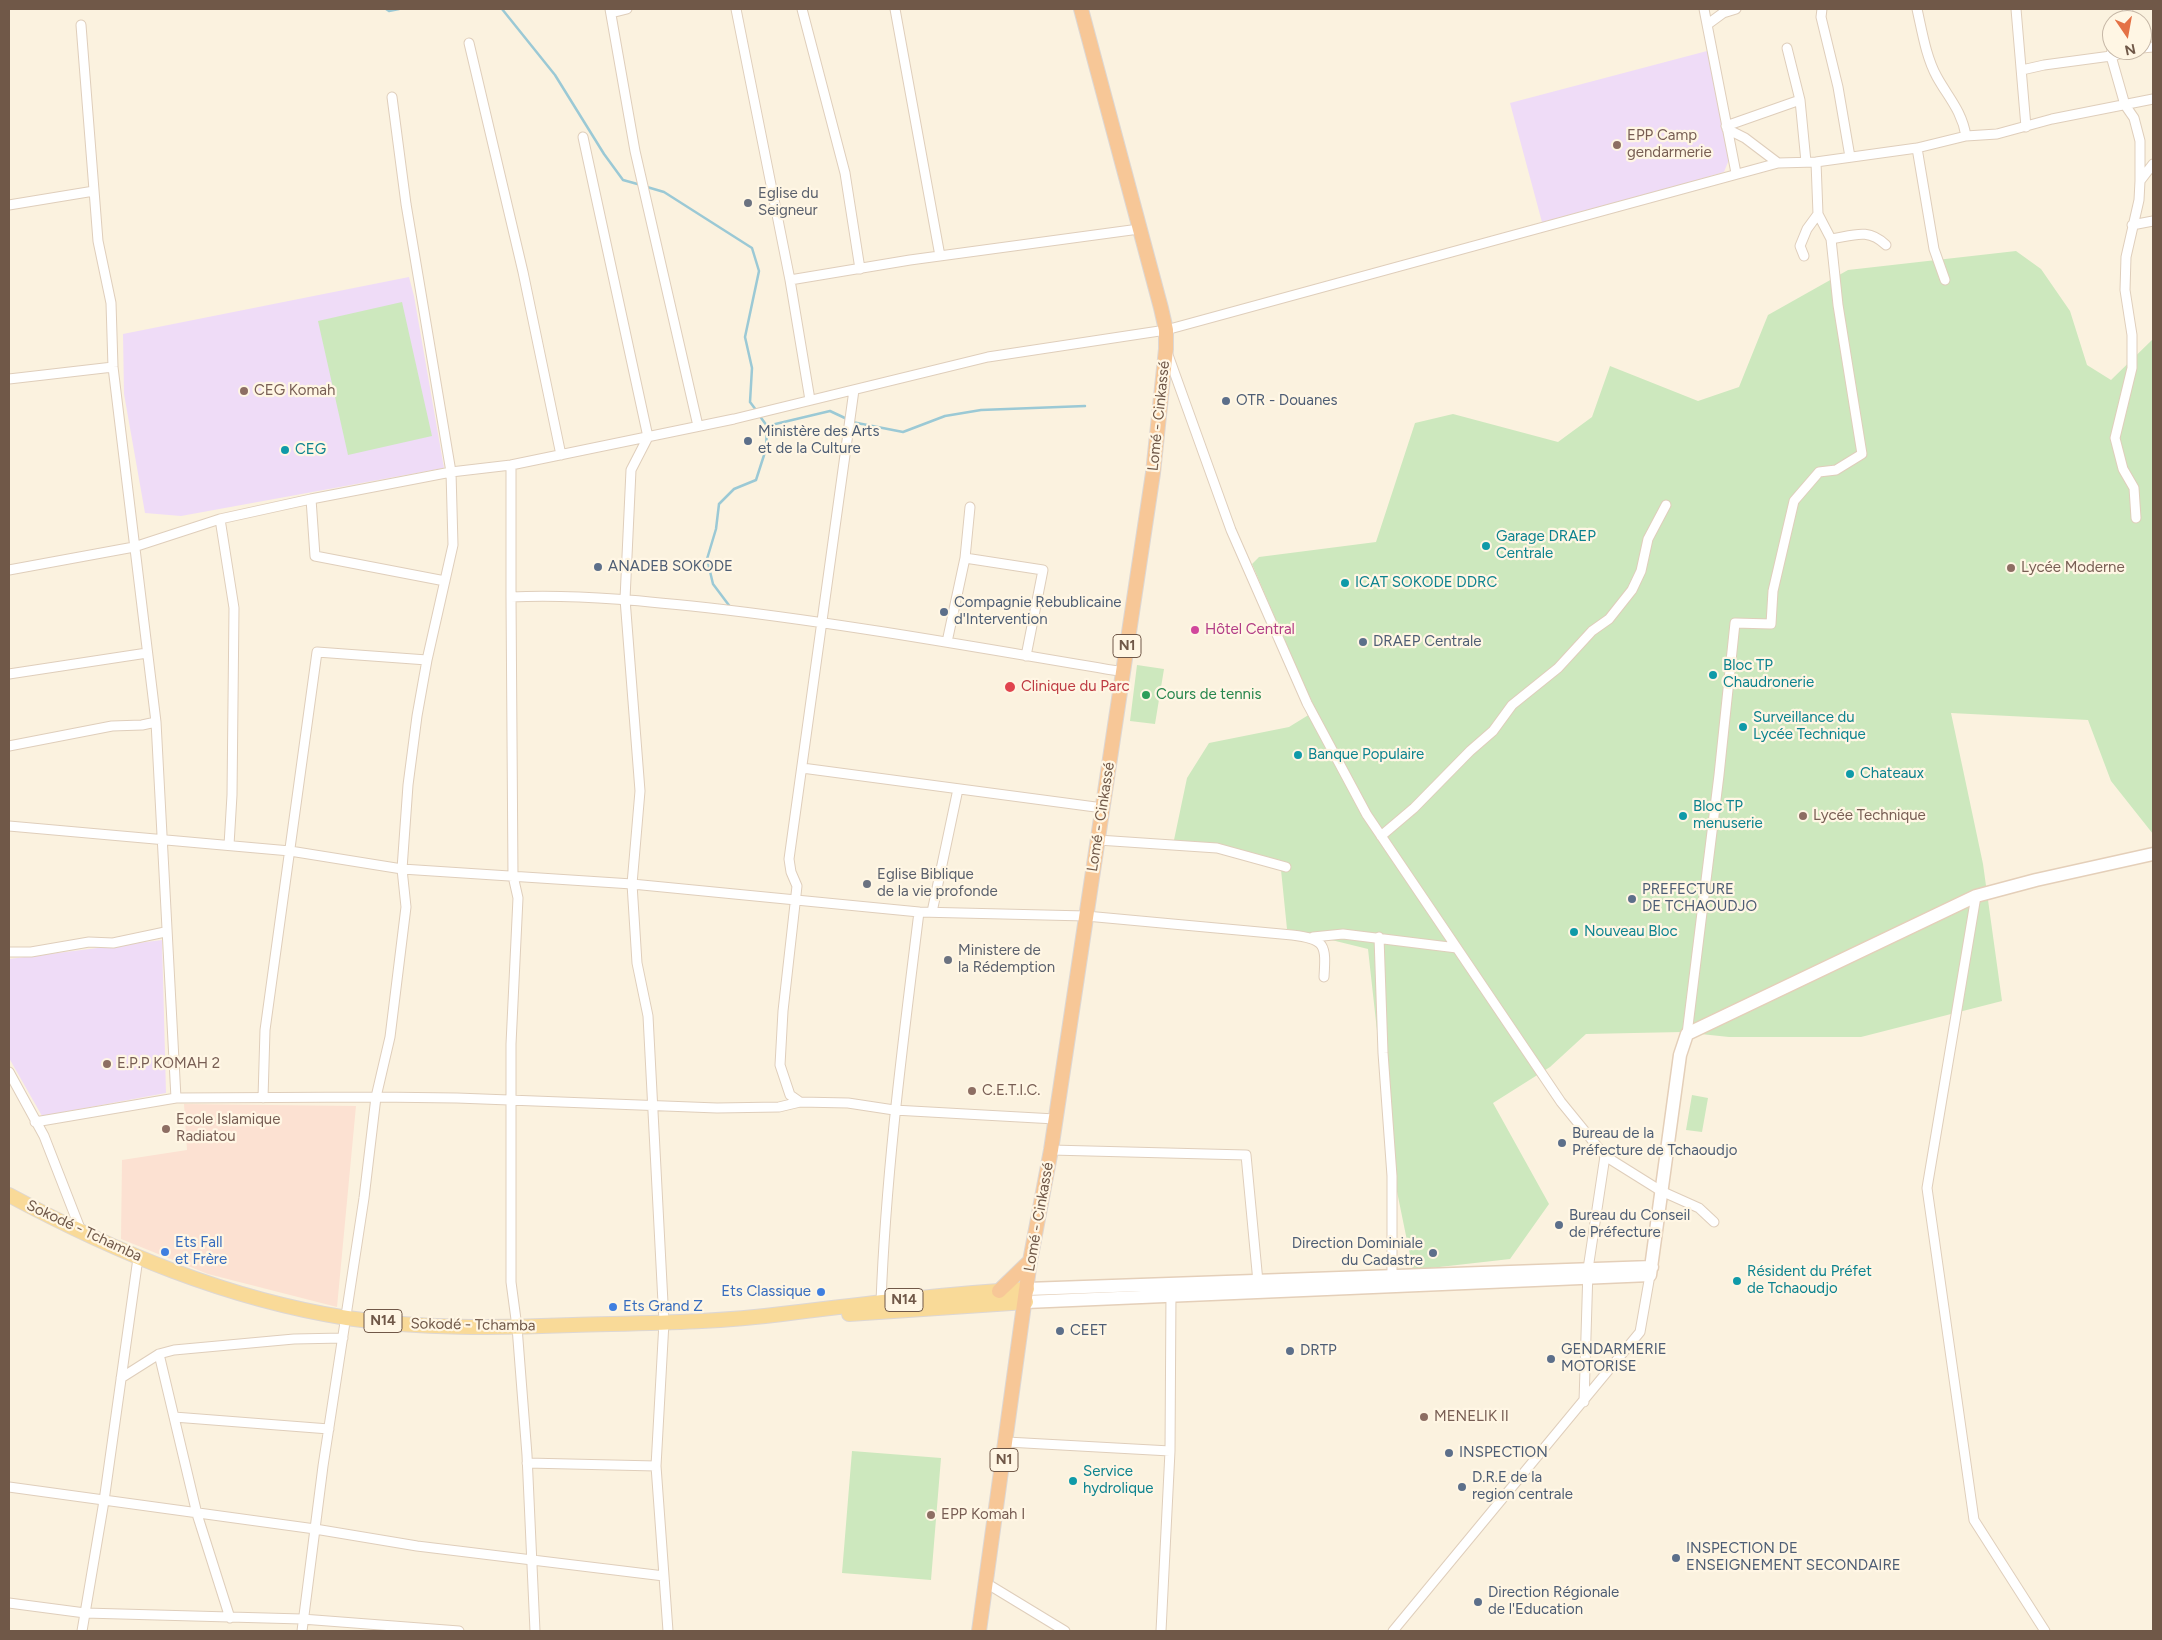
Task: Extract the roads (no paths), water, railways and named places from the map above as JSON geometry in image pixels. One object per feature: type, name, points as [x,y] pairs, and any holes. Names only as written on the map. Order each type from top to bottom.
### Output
[{"type":"highway","name":"Lomé - Cinkassé","points":[[979,1631],[1007,1442],[1030,1261],[1051,1150],[1124,672],[1153,473],[1166,349],[1166,330],[1081,9]]},
{"type":"highway","points":[[998,1291],[1030,1261]]},
{"type":"main road","points":[[1027,1296],[1651,1271],[1680,1055],[1687,1034],[1976,896],[2036,880],[2153,854]]},
{"type":"main road","name":"Sokodé - Tchamba","points":[[9,1195],[138,1258],[229,1291],[348,1318],[422,1324],[517,1327],[664,1322],[781,1314],[998,1291],[1027,1296]]},
{"type":"main road","points":[[1171,1290],[1258,1282],[1392,1277],[1587,1274]]},
{"type":"main road","name":"Sokodé - Tchamba","points":[[781,1314],[817,1316],[1027,1296]]},
{"type":"street","points":[[627,9],[610,11],[635,151],[698,426]]},
{"type":"street","points":[[736,9],[790,280],[810,400]]},
{"type":"street","points":[[802,9],[845,173],[860,268]]},
{"type":"street","points":[[896,9],[940,256]]},
{"type":"street","points":[[1704,9],[1736,174]]},
{"type":"street","points":[[1708,24],[1723,12],[1736,9]]},
{"type":"street","points":[[1822,9],[1821,17],[1838,87],[1850,157]]},
{"type":"street","points":[[1917,9],[1937,77],[1964,121],[1966,136]]},
{"type":"street","points":[[2016,9],[2026,127]]},
{"type":"street","points":[[81,25],[98,242],[111,303],[113,367],[156,722],[163,839],[165,932],[176,1098]]},
{"type":"street","points":[[469,43],[523,272],[561,455]]},
{"type":"street","points":[[1687,1034],[1720,775],[1735,622],[1771,624],[1773,591],[1794,501],[1819,472],[1836,470],[1862,454],[1838,305],[1831,239],[1818,214],[1800,100],[1787,48]]},
{"type":"street","points":[[2022,70],[2102,55]]},
{"type":"street","points":[[2114,60],[2125,105],[2134,118],[2140,142],[2139,200],[2132,225],[2125,272],[2126,304],[2132,335],[2132,368],[2115,438],[2124,469],[2134,488],[2136,518]]},
{"type":"street","points":[[302,1631],[302,1619],[329,1429],[343,1338],[348,1318],[376,1097],[390,1037],[404,916],[402,869],[408,785],[427,660],[453,544],[451,472],[406,204],[392,97]]},
{"type":"street","points":[[9,570],[134,547],[220,519],[311,499],[451,472],[511,465],[648,437],[758,413],[988,357],[1166,330],[1778,163],[1811,162],[1917,148],[1966,136],[1997,134],[2153,99]]},
{"type":"street","points":[[1726,128],[1800,100]]},
{"type":"street","points":[[1726,128],[1744,138],[1778,163]]},
{"type":"street","points":[[582,137],[648,437],[631,470],[625,599],[640,791],[632,884],[637,963],[648,1016],[664,1322],[656,1466],[668,1631]]},
{"type":"street","points":[[1917,148],[1934,249],[1946,280]]},
{"type":"street","points":[[2140,181],[2153,164]]},
{"type":"street","points":[[9,205],[94,191]]},
{"type":"street","points":[[1804,256],[1800,246],[1807,229],[1818,214]]},
{"type":"street","points":[[2132,225],[2153,222]]},
{"type":"street","points":[[790,280],[940,256],[1139,229]]},
{"type":"street","points":[[1831,239],[1867,233],[1876,236],[1886,246]]},
{"type":"street","points":[[1166,349],[1230,530],[1308,703],[1367,815],[1561,1102],[1605,1156],[1661,1191],[1699,1208],[1714,1222]]},
{"type":"street","points":[[9,379],[113,367]]},
{"type":"street","points":[[800,1102],[790,1095],[780,1065],[783,1011],[797,886],[791,872],[789,859],[854,390]]},
{"type":"street","points":[[511,465],[513,876],[518,898],[511,1100],[511,1282],[517,1327],[527,1464],[530,1558],[535,1631]]},
{"type":"street","points":[[311,499],[315,556],[445,581]]},
{"type":"street","points":[[1381,836],[1414,808],[1470,751],[1493,731],[1512,705],[1558,668],[1592,631],[1610,619],[1632,590],[1641,571],[1648,539],[1666,505]]},
{"type":"street","points":[[947,642],[965,558],[970,507]]},
{"type":"street","points":[[220,519],[234,608],[232,795],[229,845]]},
{"type":"street","points":[[965,558],[1043,570],[1026,656]]},
{"type":"street","points":[[511,597],[558,595],[625,599],[823,621],[1124,672]]},
{"type":"street","points":[[263,1098],[266,1030],[317,652],[427,660]]},
{"type":"street","points":[[9,674],[147,653]]},
{"type":"street","points":[[9,746],[112,726],[142,725],[156,722]]},
{"type":"street","points":[[802,768],[1103,808]]},
{"type":"street","points":[[932,912],[958,789]]},
{"type":"street","points":[[9,826],[290,851],[402,869],[632,884],[919,912],[1086,916],[1313,937],[1343,934],[1380,937],[1457,948]]},
{"type":"street","points":[[1098,840],[1217,848],[1286,867]]},
{"type":"street","points":[[1976,896],[1926,1188],[1974,1520],[2045,1631]]},
{"type":"street","points":[[881,1302],[885,1208],[894,1110],[919,912]]},
{"type":"street","points":[[9,952],[31,952],[89,942],[113,943],[165,932]]},
{"type":"street","points":[[1313,937],[1323,949],[1324,977]]},
{"type":"street","points":[[1380,937],[1383,1053],[1392,1176],[1392,1277]]},
{"type":"street","points":[[9,1072],[44,1136],[81,1231]]},
{"type":"street","points":[[35,1122],[176,1098],[376,1097],[717,1108],[778,1107],[800,1102],[848,1103],[894,1110],[1055,1119]]},
{"type":"street","points":[[1051,1150],[1246,1155],[1258,1282]]},
{"type":"street","points":[[1584,1402],[1587,1274],[1605,1156]]},
{"type":"street","points":[[82,1631],[104,1501],[138,1258]]},
{"type":"street","points":[[1392,1631],[1584,1402],[1640,1332],[1651,1271]]},
{"type":"street","points":[[1161,1631],[1170,1451],[1171,1290]]},
{"type":"street","points":[[121,1378],[159,1354],[174,1350],[248,1343],[343,1338]]},
{"type":"street","points":[[159,1354],[197,1514],[230,1618]]},
{"type":"street","points":[[174,1417],[329,1429]]},
{"type":"street","points":[[1007,1442],[1170,1451]]},
{"type":"street","points":[[527,1464],[656,1466]]},
{"type":"street","points":[[9,1487],[315,1529],[417,1546],[530,1558],[664,1576]]},
{"type":"street","points":[[986,1583],[1066,1631]]},
{"type":"street","points":[[9,1603],[85,1613],[302,1619],[459,1631]]},
{"type":"waterway","points":[[386,9],[389,11],[399,9]]},
{"type":"waterway","points":[[502,9],[555,75],[604,154],[623,180],[641,185]]},
{"type":"waterway","points":[[647,187],[664,192],[752,248],[759,271],[745,337],[752,368],[750,402],[756,410]]},
{"type":"waterway","points":[[852,422],[903,432],[945,416],[981,410],[1085,406]]},
{"type":"waterway","points":[[759,415],[767,426],[830,411],[847,419]]},
{"type":"waterway","points":[[731,608],[713,584],[707,559],[716,529],[719,504],[734,489],[756,480],[766,449],[767,426]]},
{"type":"place","name":"EPP Camp gendarmerie","points":[[1617,145]]},
{"type":"place","name":"Eglise du Seigneur","points":[[748,203]]},
{"type":"place","name":"CEG Komah","points":[[244,391]]},
{"type":"place","name":"OTR - Douanes","points":[[1226,401]]},
{"type":"place","name":"Ministère des Arts et de la Culture","points":[[748,441]]},
{"type":"place","name":"CEG","points":[[285,450]]},
{"type":"place","name":"Garage DRAEP Centrale","points":[[1486,546]]},
{"type":"place","name":"ANADEB SOKODE","points":[[598,567]]},
{"type":"place","name":"Lycée Moderne","points":[[2011,568]]},
{"type":"place","name":"ICAT SOKODE DDRC","points":[[1345,583]]},
{"type":"place","name":"Compagnie Rebublicaine d'Intervention","points":[[944,612]]},
{"type":"place","name":"Hôtel Central","points":[[1195,630]]},
{"type":"place","name":"DRAEP Centrale","points":[[1363,642]]},
{"type":"place","name":"Bloc TP Chaudronerie","points":[[1713,675]]},
{"type":"place","name":"Clinique du Parc","points":[[1010,687]]},
{"type":"place","name":"Cours de tennis","points":[[1146,695]]},
{"type":"place","name":"Surveillance du Lycée Technique","points":[[1743,727]]},
{"type":"place","name":"Banque Populaire","points":[[1298,755]]},
{"type":"place","name":"Chateaux","points":[[1850,774]]},
{"type":"place","name":"Bloc TP menuserie","points":[[1683,816]]},
{"type":"place","name":"Lycée Technique","points":[[1803,816]]},
{"type":"place","name":"Eglise Biblique de la vie profonde","points":[[867,884]]},
{"type":"place","name":"PREFECTURE DE TCHAOUDJO","points":[[1632,899]]},
{"type":"place","name":"Nouveau Bloc","points":[[1574,932]]},
{"type":"place","name":"Ministere de la Rédemption","points":[[948,960]]},
{"type":"place","name":"E.P.P KOMAH 2","points":[[107,1064]]},
{"type":"place","name":"C.E.T.I.C.","points":[[972,1091]]},
{"type":"place","name":"Ecole Islamique Radiatou","points":[[166,1129]]},
{"type":"place","name":"Bureau de la Préfecture de Tchaoudjo","points":[[1562,1143]]},
{"type":"place","name":"Bureau du Conseil de Préfecture","points":[[1559,1225]]},
{"type":"place","name":"Ets Fall et Frère","points":[[165,1252]]},
{"type":"place","name":"Direction Dominiale du Cadastre","points":[[1433,1253]]},
{"type":"place","name":"Résident du Préfet de Tchaoudjo","points":[[1737,1281]]},
{"type":"place","name":"Ets Classique","points":[[821,1292]]},
{"type":"place","name":"Ets Grand Z","points":[[613,1307]]},
{"type":"place","name":"CEET","points":[[1060,1331]]},
{"type":"place","name":"DRTP","points":[[1290,1351]]},
{"type":"place","name":"GENDARMERIE MOTORISE","points":[[1551,1359]]},
{"type":"place","name":"MENELIK II","points":[[1424,1417]]},
{"type":"place","name":"INSPECTION","points":[[1449,1453]]},
{"type":"place","name":"Service hydrolique","points":[[1073,1481]]},
{"type":"place","name":"D.R.E de la region centrale","points":[[1462,1487]]},
{"type":"place","name":"EPP Komah I","points":[[931,1515]]},
{"type":"place","name":"INSPECTION DE ENSEIGNEMENT SECONDAIRE","points":[[1676,1558]]},
{"type":"place","name":"Direction Régionale de l'Education","points":[[1478,1602]]}]
